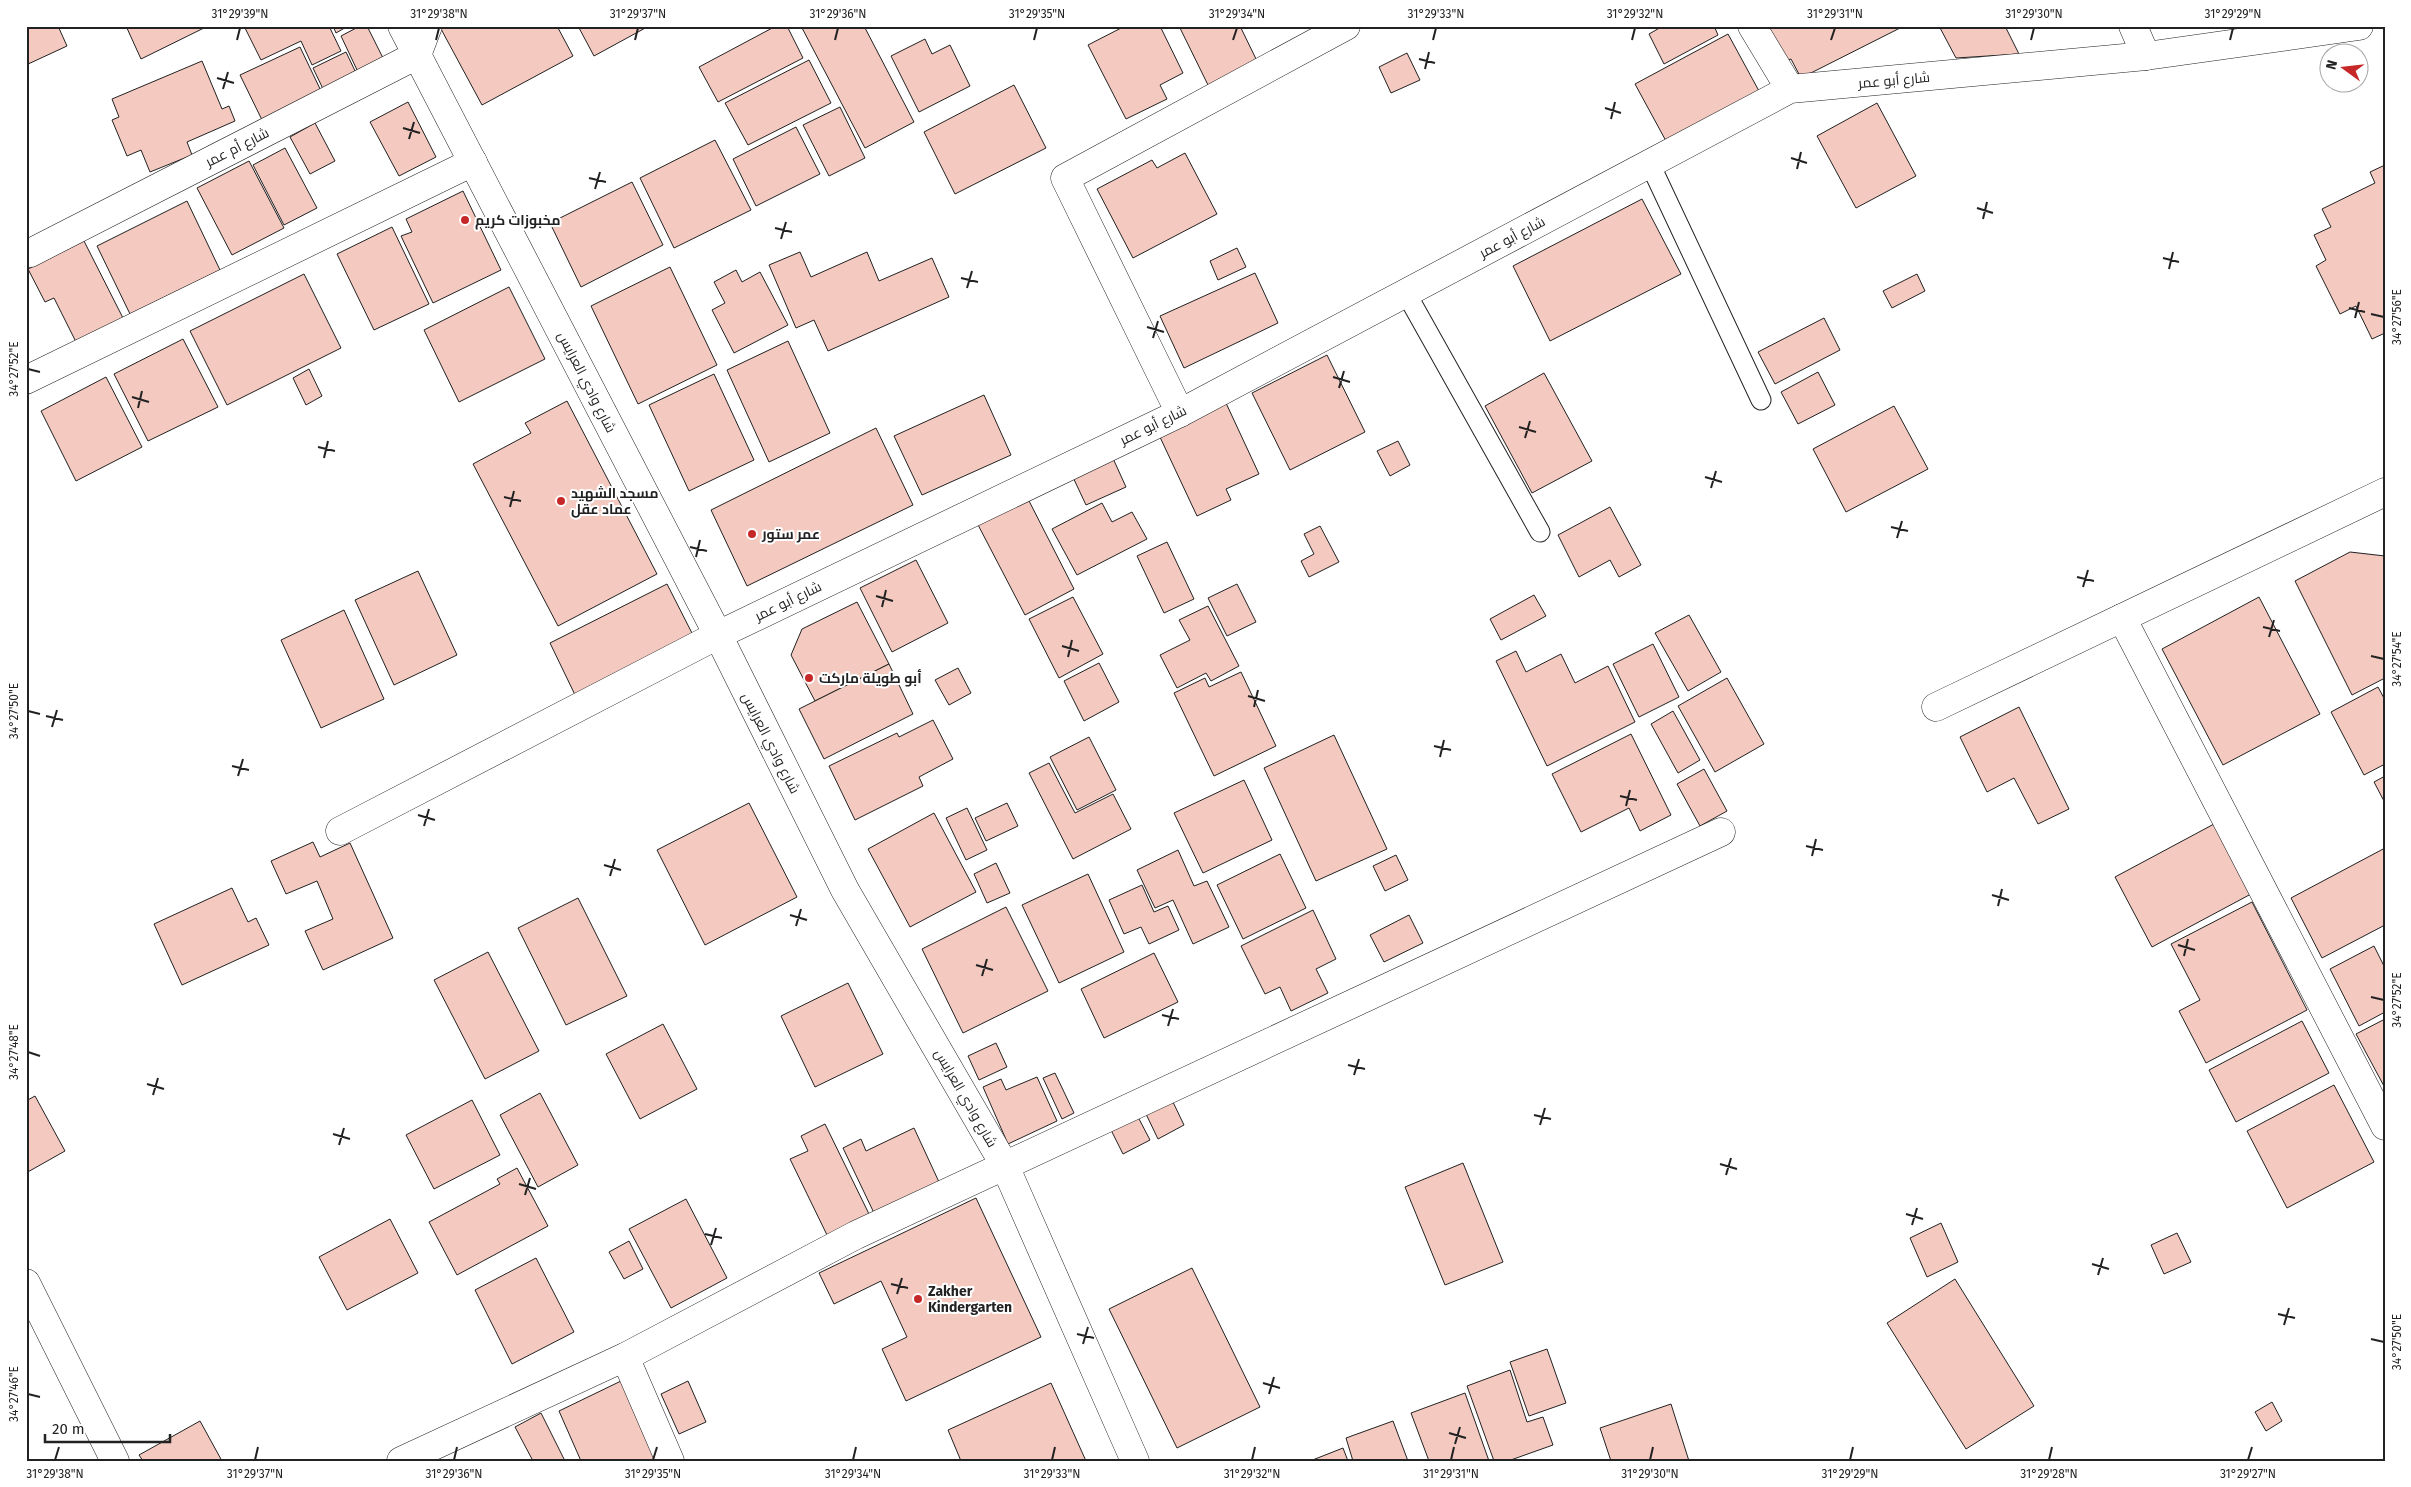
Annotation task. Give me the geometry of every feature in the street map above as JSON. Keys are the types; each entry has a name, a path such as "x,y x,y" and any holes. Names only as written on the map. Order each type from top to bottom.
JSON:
{"street":[{"name":"شارع وادي العرايس","path":"402,26 718,636 845,890 1005,1166 1135,1461"},
{"path":"417,55 428,26"},
{"path":"1180,412 1065,178 1346,26"},
{"path":"1752,26 1790,89"},
{"path":"2132,26 2146,56"},
{"name":"شارع أبو عمر","path":"340,831 718,636 1180,412 1790,89 2146,56 2359,26"},
{"name":"شارع أم عمر","path":"30,253 417,55"},
{"path":"26,380 473,162"},
{"path":"1936,707 2385,492"},
{"path":"2122,618 2385,1126"},
{"path":"401,1461 625,1357 856,1235 1721,832"},
{"path":"26,1283 115,1461"},
{"path":"625,1357 670,1461"}],"lane":[{"path":"1650,164 1761,400"},
{"path":"1406,293 1540,532"}],"building":[{"path":"26,26 58,26 67,46 26,65"},
{"path":"126,26 208,26 141,59"},
{"path":"244,26 329,26 341,51 312,65 301,41 261,60"},
{"path":"333,26 348,26 336,33"},
{"path":"360,26 367,26 384,60 358,72 341,36"},
{"path":"446,26 557,26 573,56 482,105 441,29"},
{"path":"578,26 649,26 594,56"},
{"path":"776,26 787,26 803,58 718,102 699,67"},
{"path":"801,26 864,26 914,122 865,148"},
{"path":"1125,26 1160,26 1183,73 1160,85 1167,99 1126,119 1088,45"},
{"path":"1179,26 1240,26 1257,61 1208,85"},
{"path":"1663,26 1714,26 1718,35 1664,64 1649,34"},
{"path":"1766,26 1904,26 1801,78 1791,59 1783,62"},
{"path":"1939,26 2005,26 2019,54 1956,58"},
{"path":"1728,34 1759,91 1666,141 1635,84"},
{"path":"925,39 932,54 950,45 970,86 919,112 891,56"},
{"path":"300,47 322,93 263,122 240,75"},
{"path":"346,52 357,75 324,91 313,68"},
{"path":"1407,53 1420,80 1391,93 1379,67"},
{"path":"809,60 831,103 748,145 725,103"},
{"path":"202,61 222,109 229,106 235,121 187,142 192,155 150,172 141,150 127,156 112,120 119,117 112,99"},
{"path":"1014,85 1046,148 955,194 924,132"},
{"path":"408,102 436,157 399,176 370,122"},
{"path":"1877,103 1916,176 1856,208 1817,136"},
{"path":"840,107 865,158 829,176 803,125"},
{"path":"315,123 335,161 310,174 290,137"},
{"path":"796,127 820,174 756,206 733,159"},
{"path":"715,140 751,210 674,248 640,178"},
{"path":"285,148 317,208 284,225 253,165"},
{"path":"1185,153 1217,214 1133,258 1097,189 1152,160 1157,168"},
{"path":"249,161 284,228 232,255 197,188"},
{"path":"2385,165 2385,333 2372,339 2356,306 2340,314 2316,266 2326,260 2314,235 2331,227 2322,209 2375,183 2370,172"},
{"path":"632,182 663,245 581,287 550,223"},
{"path":"463,191 501,270 433,303 401,236 412,232 406,219"},
{"path":"1642,199 1681,274 1550,341 1513,266"},
{"path":"187,201 220,270 130,314 97,246"},
{"path":"392,227 429,304 374,330 337,254"},
{"path":"84,241 123,318 76,342 54,298 45,302 28,269"},
{"path":"1237,248 1246,267 1218,280 1210,261"},
{"path":"800,252 811,277 867,252 879,281 932,258 949,297 828,351 814,320 796,328 769,265"},
{"path":"670,267 717,365 638,404 591,306"},
{"path":"736,270 742,282 760,272 788,325 734,353 712,310 725,303 714,282"},
{"path":"1255,273 1278,323 1184,368 1160,316"},
{"path":"304,274 341,348 227,405 190,331"},
{"path":"1917,274 1925,291 1892,308 1883,291"},
{"path":"509,287 545,359 459,402 424,330"},
{"path":"1824,318 1840,350 1775,384 1758,352"},
{"path":"183,339 218,407 148,441 114,374"},
{"path":"788,341 830,433 769,462 727,370"},
{"path":"1327,355 1365,432 1290,470 1252,393"},
{"path":"309,369 322,396 306,405 293,378"},
{"path":"1818,372 1835,405 1798,424 1781,392"},
{"path":"1544,373 1592,461 1532,493 1485,406"},
{"path":"714,374 754,460 689,491 649,405"},
{"path":"106,377 142,447 76,481 41,411"},
{"path":"984,395 1011,455 922,495 894,436"},
{"path":"567,401 657,574 558,626 473,464 531,433 525,423"},
{"path":"1226,403 1259,474 1226,489 1231,500 1197,516 1159,435"},
{"path":"1894,406 1928,469 1846,512 1813,449"},
{"path":"876,428 913,505 747,586 711,510"},
{"path":"1398,441 1410,465 1390,476 1377,451"},
{"path":"1111,454 1126,487 1086,505 1071,473"},
{"path":"1026,495 1074,589 1025,615 976,521"},
{"path":"1102,503 1112,522 1132,512 1147,539 1077,575 1052,529"},
{"path":"1610,507 1641,565 1619,577 1610,560 1579,577 1558,535"},
{"path":"1320,526 1339,562 1309,577 1301,561 1314,554 1304,534"},
{"path":"1167,542 1194,599 1164,613 1137,556"},
{"path":"2350,552 2385,556 2385,678 2352,695 2295,581"},
{"path":"916,560 948,623 892,652 860,588"},
{"path":"418,571 457,655 394,685 355,600"},
{"path":"667,584 695,639 577,699 550,643"},
{"path":"1237,584 1256,622 1227,636 1208,598"},
{"path":"1534,595 1546,616 1501,640 1490,619"},
{"path":"1073,597 1103,654 1059,678 1029,619"},
{"path":"2259,597 2320,714 2223,765 2162,649"},
{"path":"857,602 889,664 815,701 791,655 802,629"},
{"path":"1208,606 1239,666 1211,681 1206,673 1177,688 1160,655 1190,640 1179,620"},
{"path":"344,610 384,699 321,728 281,640"},
{"path":"1689,615 1721,672 1688,691 1655,633"},
{"path":"1653,644 1679,697 1639,717 1613,664"},
{"path":"1516,651 1526,672 1561,654 1575,683 1608,666 1635,722 1547,766 1496,661"},
{"path":"1099,663 1119,702 1084,721 1064,681"},
{"path":"889,664 913,714 824,759 799,709"},
{"path":"958,668 971,693 949,705 935,680"},
{"path":"1241,672 1276,746 1214,776 1174,693 1205,678 1209,687"},
{"path":"1727,678 1764,744 1715,772 1678,706"},
{"path":"2378,687 2385,700 2385,764 2364,775 2331,712"},
{"path":"2019,707 2069,809 2038,824 2014,778 1987,792 1960,737"},
{"path":"1673,711 1700,760 1678,773 1651,724"},
{"path":"933,720 953,759 919,777 923,786 855,820 829,766 897,733 899,737"},
{"path":"1631,734 1671,815 1640,831 1629,808 1581,832 1552,774"},
{"path":"1334,735 1387,849 1316,881 1264,768"},
{"path":"1089,737 1116,790 1077,810 1050,757"},
{"path":"1049,763 1075,813 1113,794 1131,829 1073,859 1029,773"},
{"path":"1704,769 1727,811 1700,826 1677,784"},
{"path":"2385,776 2385,803 2374,782"},
{"path":"1244,780 1272,840 1203,873 1174,813"},
{"path":"749,803 797,897 705,945 657,850"},
{"path":"1007,803 1018,826 986,841 975,818"},
{"path":"967,808 987,850 966,860 946,818"},
{"path":"934,813 976,892 910,927 868,849"},
{"path":"2214,824 2251,894 2152,947 2115,877"},
{"path":"313,842 320,857 350,843 393,938 323,970 305,931 333,919 317,881 286,894 271,861"},
{"path":"2385,848 2385,925 2322,958 2291,898"},
{"path":"1178,850 1194,886 1207,881 1229,927 1193,944 1173,900 1155,908 1137,870"},
{"path":"1280,854 1306,908 1243,939 1217,885"},
{"path":"1396,855 1408,880 1385,891 1373,866"},
{"path":"996,863 1010,893 987,903 974,874"},
{"path":"1088,874 1124,952 1059,983 1022,905"},
{"path":"1142,885 1154,912 1168,906 1179,930 1149,944 1141,927 1124,934 1109,900"},
{"path":"232,888 248,922 256,918 269,945 182,985 154,924"},
{"path":"578,898 627,996 566,1025 518,928"},
{"path":"2252,902 2307,1010 2206,1063 2179,1011 2200,1000 2171,944"},
{"path":"1006,907 1048,991 963,1033 922,949"},
{"path":"1313,910 1336,959 1316,969 1328,993 1291,1011 1280,987 1265,994 1241,946"},
{"path":"1409,915 1423,943 1384,962 1370,935"},
{"path":"2374,946 2385,968 2385,1012 2359,1026 2330,969"},
{"path":"488,952 539,1051 485,1079 434,980"},
{"path":"1154,953 1178,1002 1104,1038 1081,989"},
{"path":"848,983 883,1054 815,1087 781,1016"},
{"path":"2385,1019 2385,1088 2356,1034"},
{"path":"2302,1021 2329,1073 2236,1122 2209,1070"},
{"path":"663,1024 697,1089 640,1119 606,1054"},
{"path":"996,1043 1007,1067 979,1080 968,1056"},
{"path":"1055,1073 1074,1113 1062,1119 1043,1078"},
{"path":"1037,1077 1057,1121 1008,1144 983,1087 1001,1079 1006,1090"},
{"path":"2334,1085 2374,1162 2287,1208 2247,1131"},
{"path":"540,1093 578,1165 538,1187 500,1115"},
{"path":"35,1096 65,1151 26,1173 26,1101"},
{"path":"472,1100 500,1155 434,1189 406,1135"},
{"path":"1172,1100 1184,1125 1158,1139 1146,1114"},
{"path":"1138,1117 1150,1140 1123,1154 1111,1130"},
{"path":"825,1124 869,1214 827,1235 790,1159 808,1151 801,1136"},
{"path":"914,1128 939,1182 874,1213 843,1148 861,1139 866,1151"},
{"path":"1463,1163 1503,1262 1445,1285 1405,1187"},
{"path":"517,1168 548,1226 457,1275 429,1222 500,1184 497,1179"},
{"path":"976,1198 1041,1337 906,1401 882,1349 907,1337 881,1281 834,1304 819,1273"},
{"path":"686,1199 727,1278 671,1308 629,1229"},
{"path":"390,1219 418,1273 347,1310 319,1257"},
{"path":"1941,1223 1958,1262 1927,1277 1910,1238"},
{"path":"2177,1233 2191,1262 2164,1274 2151,1245"},
{"path":"629,1241 643,1269 624,1279 609,1252"},
{"path":"536,1258 574,1332 512,1364 475,1290"},
{"path":"1192,1268 1260,1407 1177,1448 1109,1309"},
{"path":"1955,1279 2034,1406 1966,1449 1887,1323"},
{"path":"1547,1349 1566,1403 1529,1416 1510,1362"},
{"path":"1510,1370 1527,1422 1543,1417 1553,1445 1508,1461 1494,1461 1467,1386"},
{"path":"621,1381 659,1461 581,1461 559,1411"},
{"path":"688,1381 706,1422 679,1434 661,1394"},
{"path":"1051,1383 1086,1461 961,1461 948,1430"},
{"path":"1465,1393 1489,1461 1429,1461 1411,1413"},
{"path":"2272,1402 2282,1421 2266,1431 2255,1412"},
{"path":"1671,1404 1689,1461 1611,1461 1600,1428"},
{"path":"541,1413 565,1461 533,1461 515,1427"},
{"path":"200,1421 222,1461 143,1461 139,1455"},
{"path":"1393,1421 1408,1461 1353,1461 1346,1438"},
{"path":"1343,1448 1348,1461 1310,1461"}],"place":[{"name":"مخبوزات كريم","path":"465,220"},
{"name":"مسجد الشهيد عماد عقل","path":"561,501"},
{"name":"عمر ستور","path":"752,534"},
{"name":"أبو طويلة ماركت","path":"809,678"},
{"name":"Zakher Kindergarten","path":"918,1299"}]}
